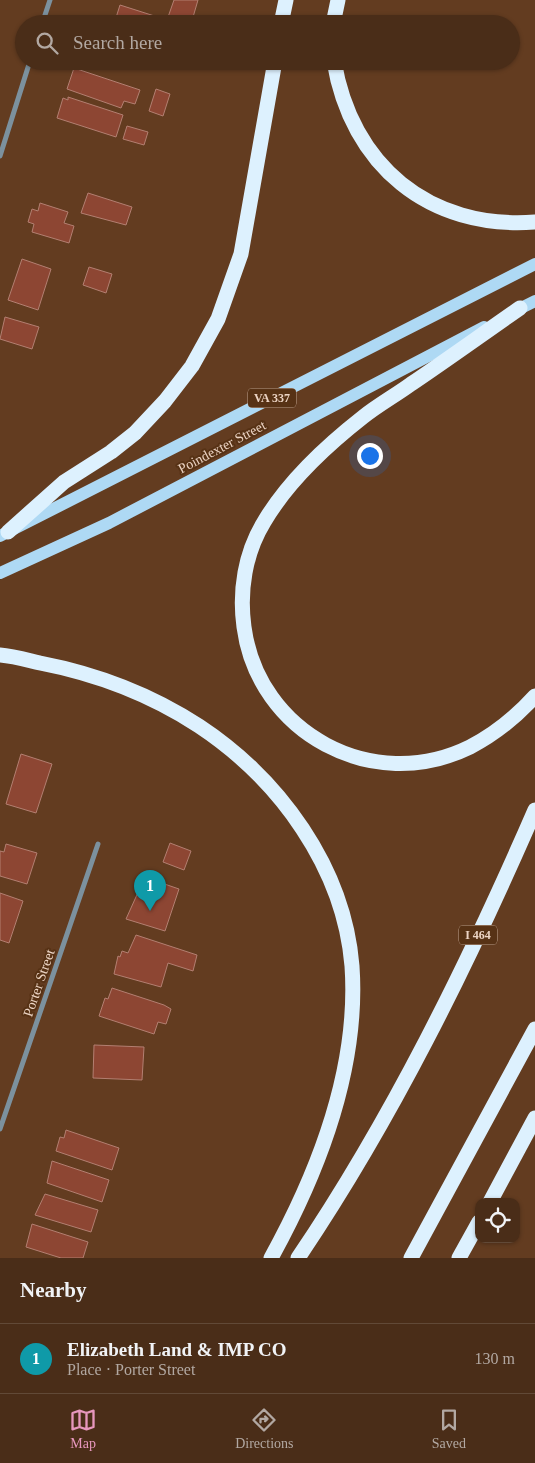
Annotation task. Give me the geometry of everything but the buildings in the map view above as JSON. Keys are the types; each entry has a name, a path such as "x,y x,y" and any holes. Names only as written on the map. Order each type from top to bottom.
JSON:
{"highway":[{"path":"283,15 286,0"},
{"path":"335,15 338,0"},
{"path":"3,534 64,482 111,452 135,433 165,401 192,366 218,319 240,254 273,70"},
{"path":"336,70 339,88 352,123 380,164 395,179 419,197 459,216 510,224 535,222"},
{"path":"520,308 364,416 308,466 283,493 263,524 248,562 243,588 242,611 246,642 253,665 266,692 298,727 341,752 372,761 405,763 448,755 469,747 500,729 535,696"},
{"path":"0,655 67,668 112,682 172,708 221,741 261,776 294,814 324,867 333,888 345,928 352,965 352,1014 346,1062 326,1136 288,1228 271,1258"},
{"name":"I 464","path":"298,1258 344,1189 410,1068 463,966 535,810"},
{"path":"411,1258 535,1030"},
{"path":"492,1198 535,1118"},
{"path":"459,1258 475,1229"}],"main road":[{"name":"Poindexter Street","path":"3,534 535,264"},
{"name":"Poindexter Street","path":"0,574 109,523 535,301"}],"street":[{"path":"45,15 50,0"},
{"path":"0,156 27,70"},
{"name":"Porter Street","path":"0,1129 98,844"}],"place":[{"name":"Elizabeth Land & IMP CO","path":"150,911"}]}
